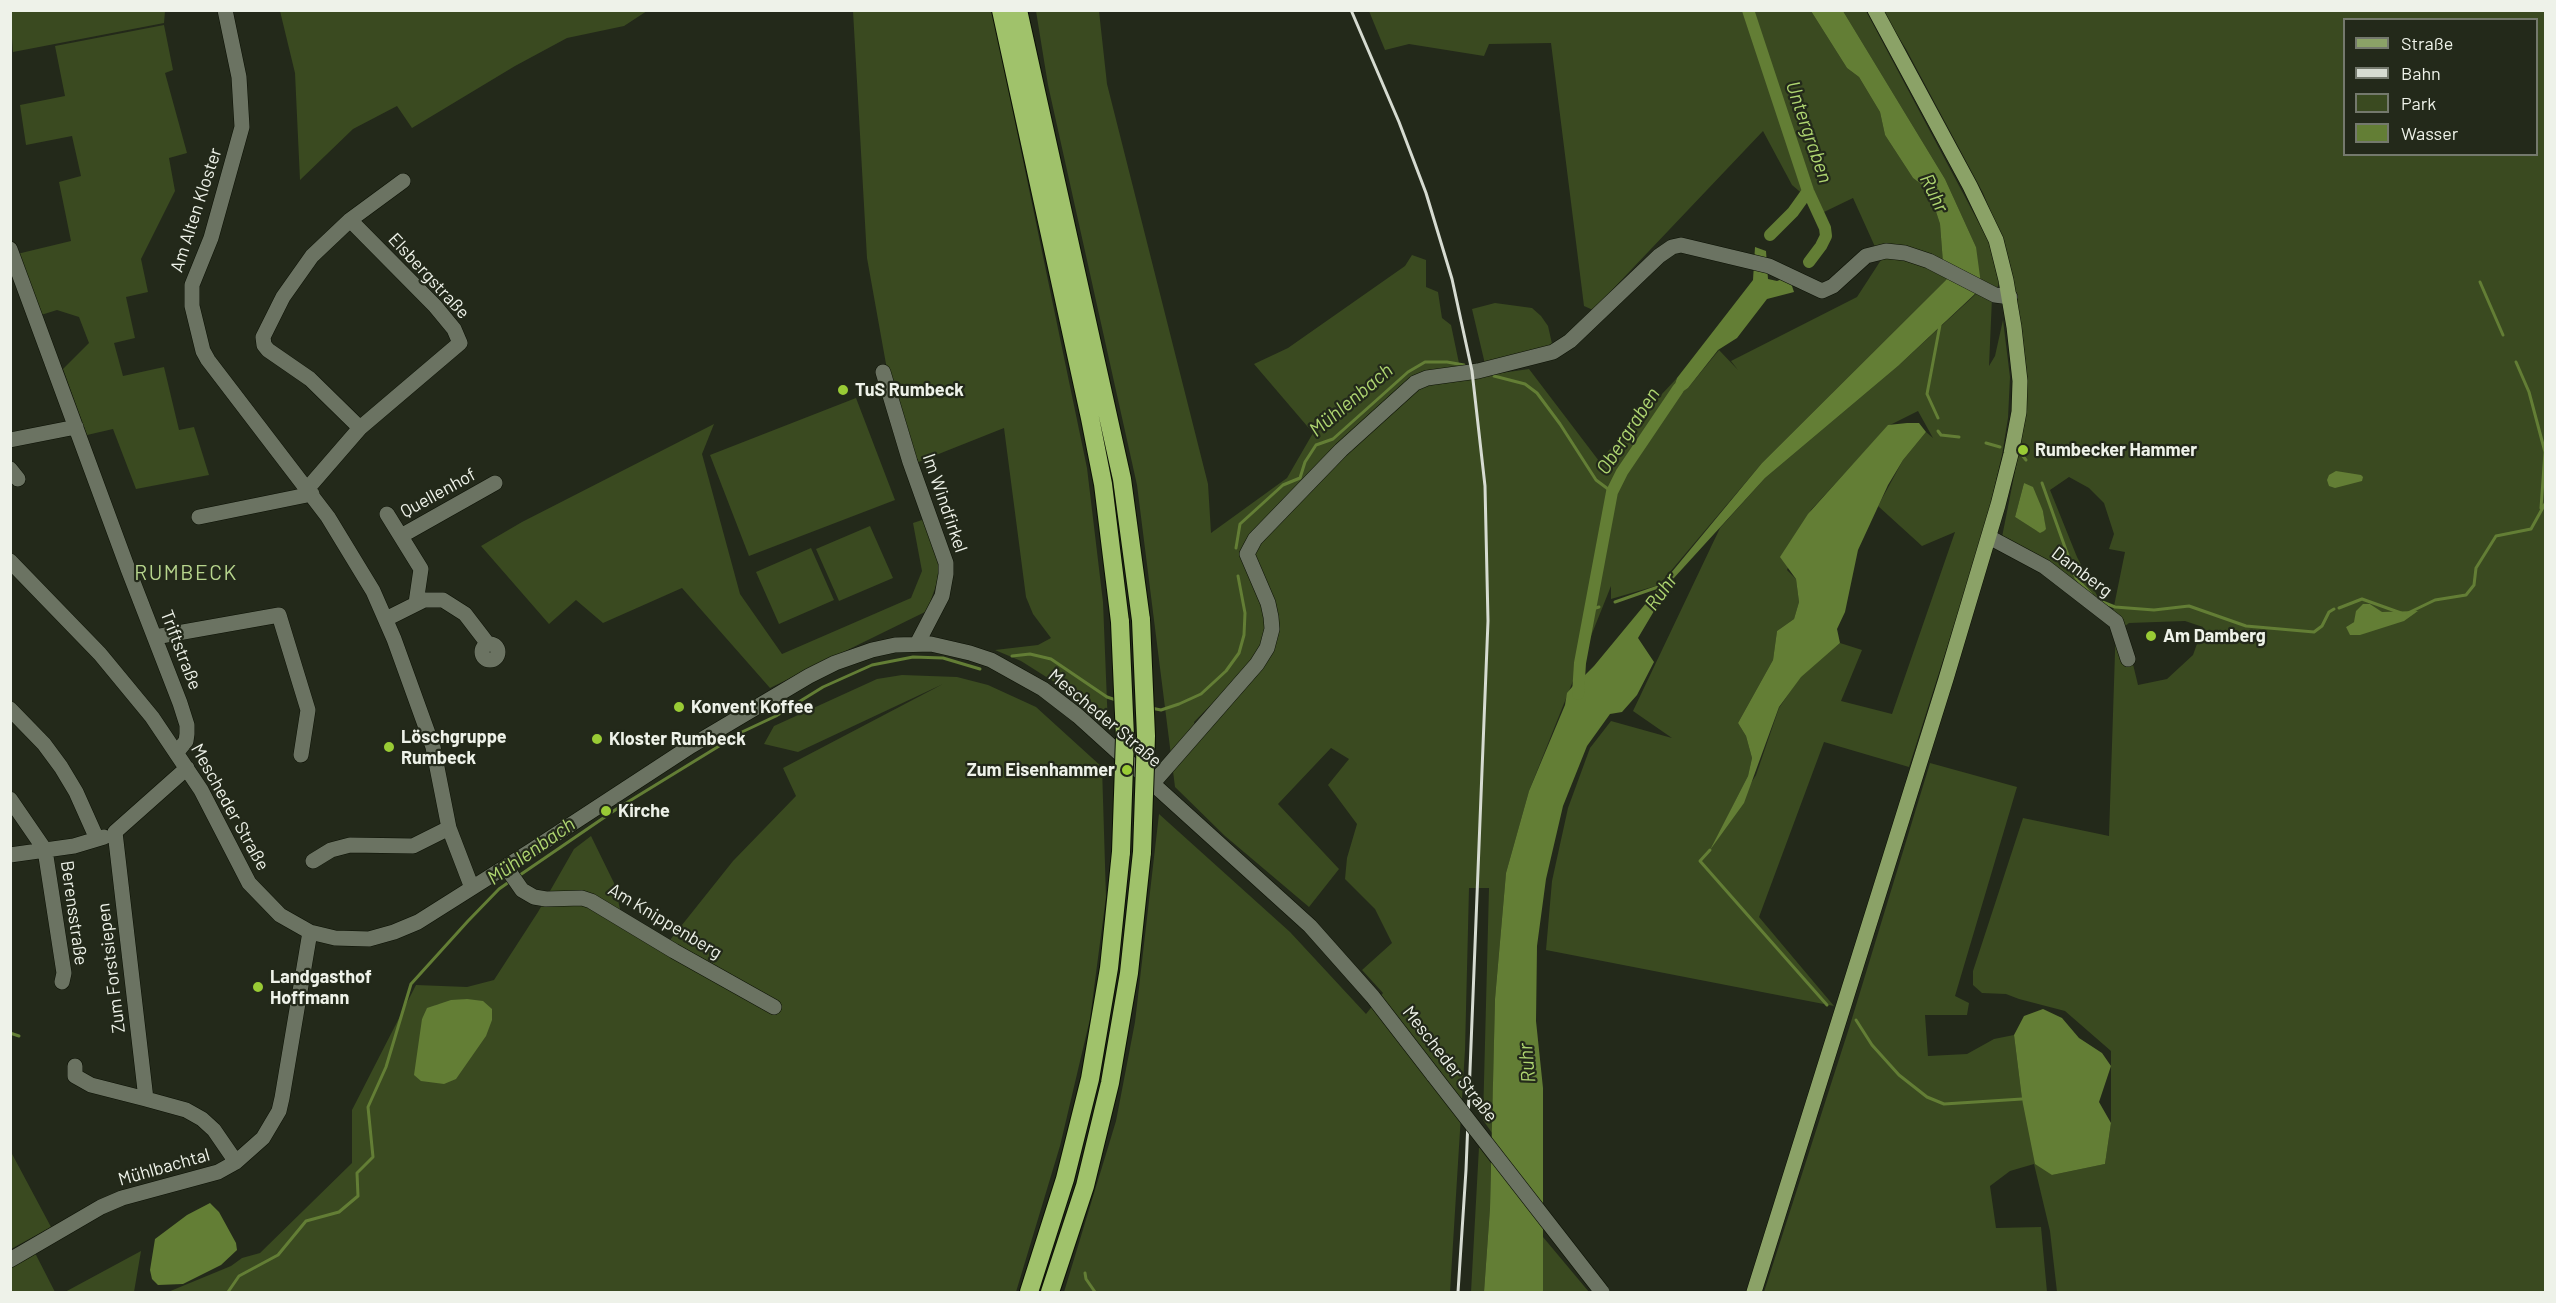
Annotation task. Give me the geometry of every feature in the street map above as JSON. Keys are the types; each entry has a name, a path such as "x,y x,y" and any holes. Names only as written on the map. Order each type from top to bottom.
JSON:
{"highway":[{"path":"1001,10 1103,484 1120,622 1125,737 1121,852 1109,968 1090,1079 1065,1179 1029,1293"},
{"path":"1018,10 1122,479 1141,620 1146,736 1142,852 1129,974 1112,1073 1085,1186 1050,1293"}],"main road":[{"path":"1754,1293 1989,537 2012,454 2019,412 2018,361 2010,297 2000,251 1991,229 1875,10"}],"street":[{"name":"Am Alten Kloster","path":"225,10 239,77 242,127 211,238 193,280 192,306 203,351 310,491 357,561 386,619 433,747 449,828 472,888"},
{"path":"360,428 310,379 268,350 263,340 284,297 317,251 350,220 403,181"},
{"name":"Elsbergstraße","path":"310,491 360,428 453,350 460,340 435,306 350,220"},
{"path":"1153,783 1257,664 1267,648 1272,629 1271,617 1268,603 1247,554 1254,539 1341,450 1409,387 1420,380 1478,371 1559,349 1671,247 1689,246 1751,261 1825,291 1866,256 1886,251 1905,253 1929,261 1981,289 2010,297"},
{"name":"Triftstraße","path":"10,249 187,725 186,741 177,752"},
{"name":"Im Windfirkel","path":"883,372 910,462 946,563 942,596 917,644"},
{"path":"10,440 76,427"},
{"name":"Quellenhof","path":"400,536 495,483"},
{"path":"199,517 310,491"},
{"name":"Quellenhof","path":"387,514 421,569 416,603"},
{"name":"Damberg","path":"1989,537 2045,567 2116,622 2128,659"},
{"name":"Mescheder Straße","path":"10,561 100,654 131,690 187,768 249,883 280,915 310,932 335,938 369,939 394,932 418,922 472,888 512,876 690,746 773,695 845,660 872,650 917,644 943,646 991,660 1026,679 1078,716 1326,943 1373,997 1602,1293"},
{"path":"386,619 430,598 451,603 469,618 488,644"},
{"path":"155,637 279,615 308,710 302,755"},
{"path":"10,709 44,744 61,767 76,792 97,839"},
{"path":"10,855 74,846 115,832 187,768"},
{"path":"10,799 45,850"},
{"path":"313,861 331,850 350,845 413,846 449,828"},
{"name":"Zum Forstsiepen","path":"115,832 146,1099"},
{"name":"Berensstraße","path":"45,850 64,973 62,982"},
{"name":"Am Knippenberg","path":"512,876 540,899 582,898 591,901 674,951 774,1006"},
{"name":"Mühlbachtal","path":"10,1260 101,1207 122,1198 218,1172 236,1162 263,1138 279,1111 310,932"},
{"path":"75,1066 75,1076 91,1085 186,1110 202,1119 214,1130 236,1162"}],"green space":[{"path":"280,10 647,11 624,26 567,38 515,66 412,128 397,106 353,129 300,180 295,73"},
{"path":"10,11 165,11 164,23 13,52"},
{"path":"853,11 992,11 1087,468 1103,602 1108,727 1059,685 1021,661 995,650 1038,645 1051,638 1033,614 1026,597 1004,428 916,463 886,364 867,258"},
{"path":"1036,11 1099,11 1107,84 1208,484 1211,533 1287,478 1313,433 1254,364 1288,348 1405,266 1412,255 1426,260 1426,287 1438,292 1442,318 1451,325 1460,368 1416,388 1431,383 1529,369 1599,461 1677,378 1669,400 1688,388 1719,350 1738,370 1731,361 1857,297 1881,260 1853,198 1824,212 1792,185 1763,131 1593,310 1584,306 1551,43 1489,44 1484,56 1409,44 1385,50 1369,11 1811,11 1847,68 1859,77 1880,112 1885,135 1913,178 1929,190 1940,224 1943,263 1976,247 1945,179 1843,11 1866,11 1989,242 2001,280 1992,298 1989,366 1995,356 2003,320 2010,377 2008,418 1985,528 1909,767 1824,742 1759,917 1834,1006 1546,950 1552,881 1568,808 1590,748 1611,721 1672,738 1633,711 1720,528 1765,478 1898,366 1977,293 1948,278 1762,463 1659,585 1611,599 1611,586 1529,791 1506,873 1495,999 1492,1133 1483,1120 1489,888 1469,888 1465,1050 1450,1292 1064,1292 1116,1121 1135,1022 1159,814 1290,932 1366,1014 1383,993 1362,970 1392,943 1375,909 1345,879 1347,858 1357,824 1328,785 1349,759 1331,748 1278,804 1339,869 1309,907 1225,836 1175,787 1137,485 1048,85","holes":["1918,411 1933,438 1926,432 1903,460 1878,506 1922,546 1955,532 1892,714 1841,701 1862,650 1840,643 1800,677 1779,708 1756,775 1713,845 1748,776 1752,758 1746,736 1738,723 1773,660 1777,631 1794,619 1799,602 1796,579 1787,570 1811,510 1888,426","1242,673 1199,739 1194,722"]},
{"path":"1882,11 2545,11 2545,1292 2057,1292 2050,1231 2034,1164 2010,1171 1990,1186 1996,1228 2041,1227 2047,1292 1764,1292 1850,1025 1930,763 2017,787 1955,996 1969,1003 1967,1015 1925,1015 1928,1056 1967,1054 1994,1039 2014,1035 2022,1099 2052,1175 2105,1164 2111,1123 2111,1051 2065,1011 2006,994 1982,993 1973,985 1973,971 2023,818 2109,836 2116,622 2113,611 2125,552 2109,549 2114,534 2104,503 2089,488 2069,477 2050,490 2077,557 2104,609 2068,577 2033,552 2002,537 2025,421 2025,357 2016,294 2002,240 1983,193 1906,49","holes":["2024,483 2043,511 2045,524 2037,531 2015,517","2370,604 2381,612 2417,612 2346,627 2354,622","2185,621 2203,627 2193,655 2167,679 2138,685 2124,627 2129,623"]},
{"path":"164,25 173,70 165,73 187,153 169,158 175,191 141,259 148,292 126,297 135,338 114,343 123,376 164,367 179,430 194,427 209,475 136,489 113,429 87,435 63,369 89,343 79,317 57,310 41,315 17,254 71,241 59,182 81,176 72,136 26,145 20,105 65,96 55,46"},
{"path":"1495,303 1532,308 1548,326 1553,348 1485,364 1472,309"},
{"path":"856,398 895,500 749,556 710,455"},
{"path":"714,424 702,454 740,594 782,654 911,598 922,571 913,523 925,519 938,560 939,577 927,611 770,688 682,588 603,623 576,600 549,624 481,546 522,522"},
{"path":"870,526 893,578 839,601 816,549"},
{"path":"811,548 834,600 779,624 756,572"},
{"path":"902,675 957,677 988,685 1036,707 1102,767 1106,897 1090,1019 1060,1146 1016,1292 168,1292 231,1266 242,1258 260,1253 352,1163 352,1110 416,985 467,987 494,980 538,912 574,849 591,836 614,883 623,922 749,986 670,940 733,861 796,796 783,768 943,684 798,752 764,744 774,726 877,679","holes":["467,999 422,1027 422,1019 436,1005"]},
{"path":"1479,1147 1491,1163 1490,1208 1484,1292 1471,1292"},
{"path":"11,1152 51,1227 10,1249"},
{"path":"1543,1237 1589,1292 1543,1292"},
{"path":"141,1251 134,1292 65,1292"},
{"path":"35,1253 55,1292 11,1292 10,1262"}],"water":[{"name":"Ruhr","path":"1811,11 1843,11 1945,179 1976,247 1981,284 1943,263 1940,224 1929,190 1913,178 1885,135 1880,112 1859,77 1847,68"},
{"path":"1755,247 1766,251 1768,279 1790,280 1794,292 1767,299 1737,338 1718,350 1688,388 1669,401 1677,378 1753,280"},
{"name":"Ruhr","path":"1948,278 1977,292 1898,366 1765,478 1673,579 1638,638 1654,662 1637,695 1622,712 1610,714 1587,746 1563,806 1546,879 1537,946 1536,1021 1543,1088 1543,1292 1484,1292 1490,1208 1495,999 1506,873 1529,791 1565,705 1567,693 1583,674 1585,675 1594,666 1762,463"},
{"path":"1919,423 1926,432 1903,460 1888,485 1858,550 1845,612 1837,629 1840,643 1801,677 1779,707 1744,803 1710,850 1748,776 1752,758 1746,736 1738,723 1773,660 1777,631 1794,619 1799,602 1796,579 1780,557 1808,514 1888,425"},
{"path":"2336,471 2361,475 2362,481 2335,488 2329,486 2327,480 2329,475"},
{"path":"2024,483 2033,487 2043,511 2046,529 2040,533 2015,517"},
{"path":"2363,604 2370,604 2382,612 2418,611 2404,621 2360,635 2350,635 2346,627 2354,622 2356,611"},
{"path":"451,1000 483,1001 492,1009 492,1020 486,1036 456,1079 444,1084 421,1081 414,1075 422,1019 427,1008"},
{"path":"2043,1009 2062,1018 2079,1038 2102,1053 2111,1066 2099,1102 2111,1123 2105,1164 2052,1175 2035,1164 2022,1099 2014,1035 2024,1016"},
{"path":"210,1203 219,1212 236,1243 237,1250 221,1265 183,1284 158,1285 152,1279 150,1270 155,1239 187,1215"}],"waterway":[{"name":"Untergraben","path":"1748,10 1808,191 1825,228 1826,236 1809,262"},
{"path":"1770,235 1793,212 1808,191"},
{"path":"2480,282 2503,335"},
{"path":"1938,418 1927,394 1940,325"},
{"name":"Mühlenbach","path":"1236,548 1240,524 1283,485 1300,478 1305,462 1316,445 1333,439 1408,372 1425,362 1464,365"},
{"path":"2516,362 2529,392 2545,452 2541,508"},
{"name":"Mühlenbach","path":"1494,376 1525,384 1537,393 1596,480 1612,492"},
{"name":"Obergraben","path":"1578,694 1580,663 1612,492 1622,472 1678,389"},
{"path":"1938,431 1941,435 1959,437"},
{"path":"1986,443 2000,447"},
{"path":"2022,455 2026,460"},
{"path":"2042,483 2076,578 2091,594"},
{"path":"2408,613 2435,600 2466,595 2474,585 2476,568 2496,536 2531,529 2546,502"},
{"name":"Mühlenbach","path":"1151,708 1161,710 1201,694 1226,671 1239,653 1244,635 1245,613 1238,576"},
{"name":"Ruhr","path":"1615,602 1658,587"},
{"path":"2339,608 2362,599 2401,613"},
{"path":"2100,601 2115,607 2154,610 2189,606 2246,626 2314,632 2322,626 2329,612 2334,609"},
{"name":"Obergraben","path":"1589,610 1599,607"},
{"name":"Mühlenbach","path":"1012,656 1030,654 1051,659 1107,697 1116,700"},
{"name":"Mühlenbach","path":"517,877 618,808 742,732 776,716 823,687 872,665 913,657 943,658 980,669"},
{"path":"1710,850 1700,861 1827,1005"},
{"name":"Mühlenbach","path":"228,1292 239,1276 278,1255 306,1221 339,1212 358,1196 357,1173 373,1157 368,1107 386,1067 411,984 468,921 499,889 509,882"},
{"path":"1856,1020 1872,1045 1899,1075 1927,1097 1944,1104 2022,1099"},
{"path":"10,1033 19,1036"},
{"path":"1085,1273 1086,1279 1095,1292"}],"railway":[{"path":"1351,10 1399,122 1426,193 1452,279 1472,371 1485,486 1488,621 1466,1170 1458,1292"}],"place":[{"name":"TuS Rumbeck","path":"843,390"},
{"name":"Rumbecker Hammer","path":"2023,450"},
{"name":"Am Damberg","path":"2151,636"},
{"name":"Konvent Koffee","path":"679,707"},
{"name":"Kloster Rumbeck","path":"597,739"},
{"name":"Löschgruppe Rumbeck","path":"389,747"},
{"name":"Zum Eisenhammer","path":"1127,770"},
{"name":"Kirche","path":"606,811"},
{"name":"Landgasthof Hoffmann","path":"258,987"}],"district":[{"name":"RUMBECK","path":"186,573"}]}
